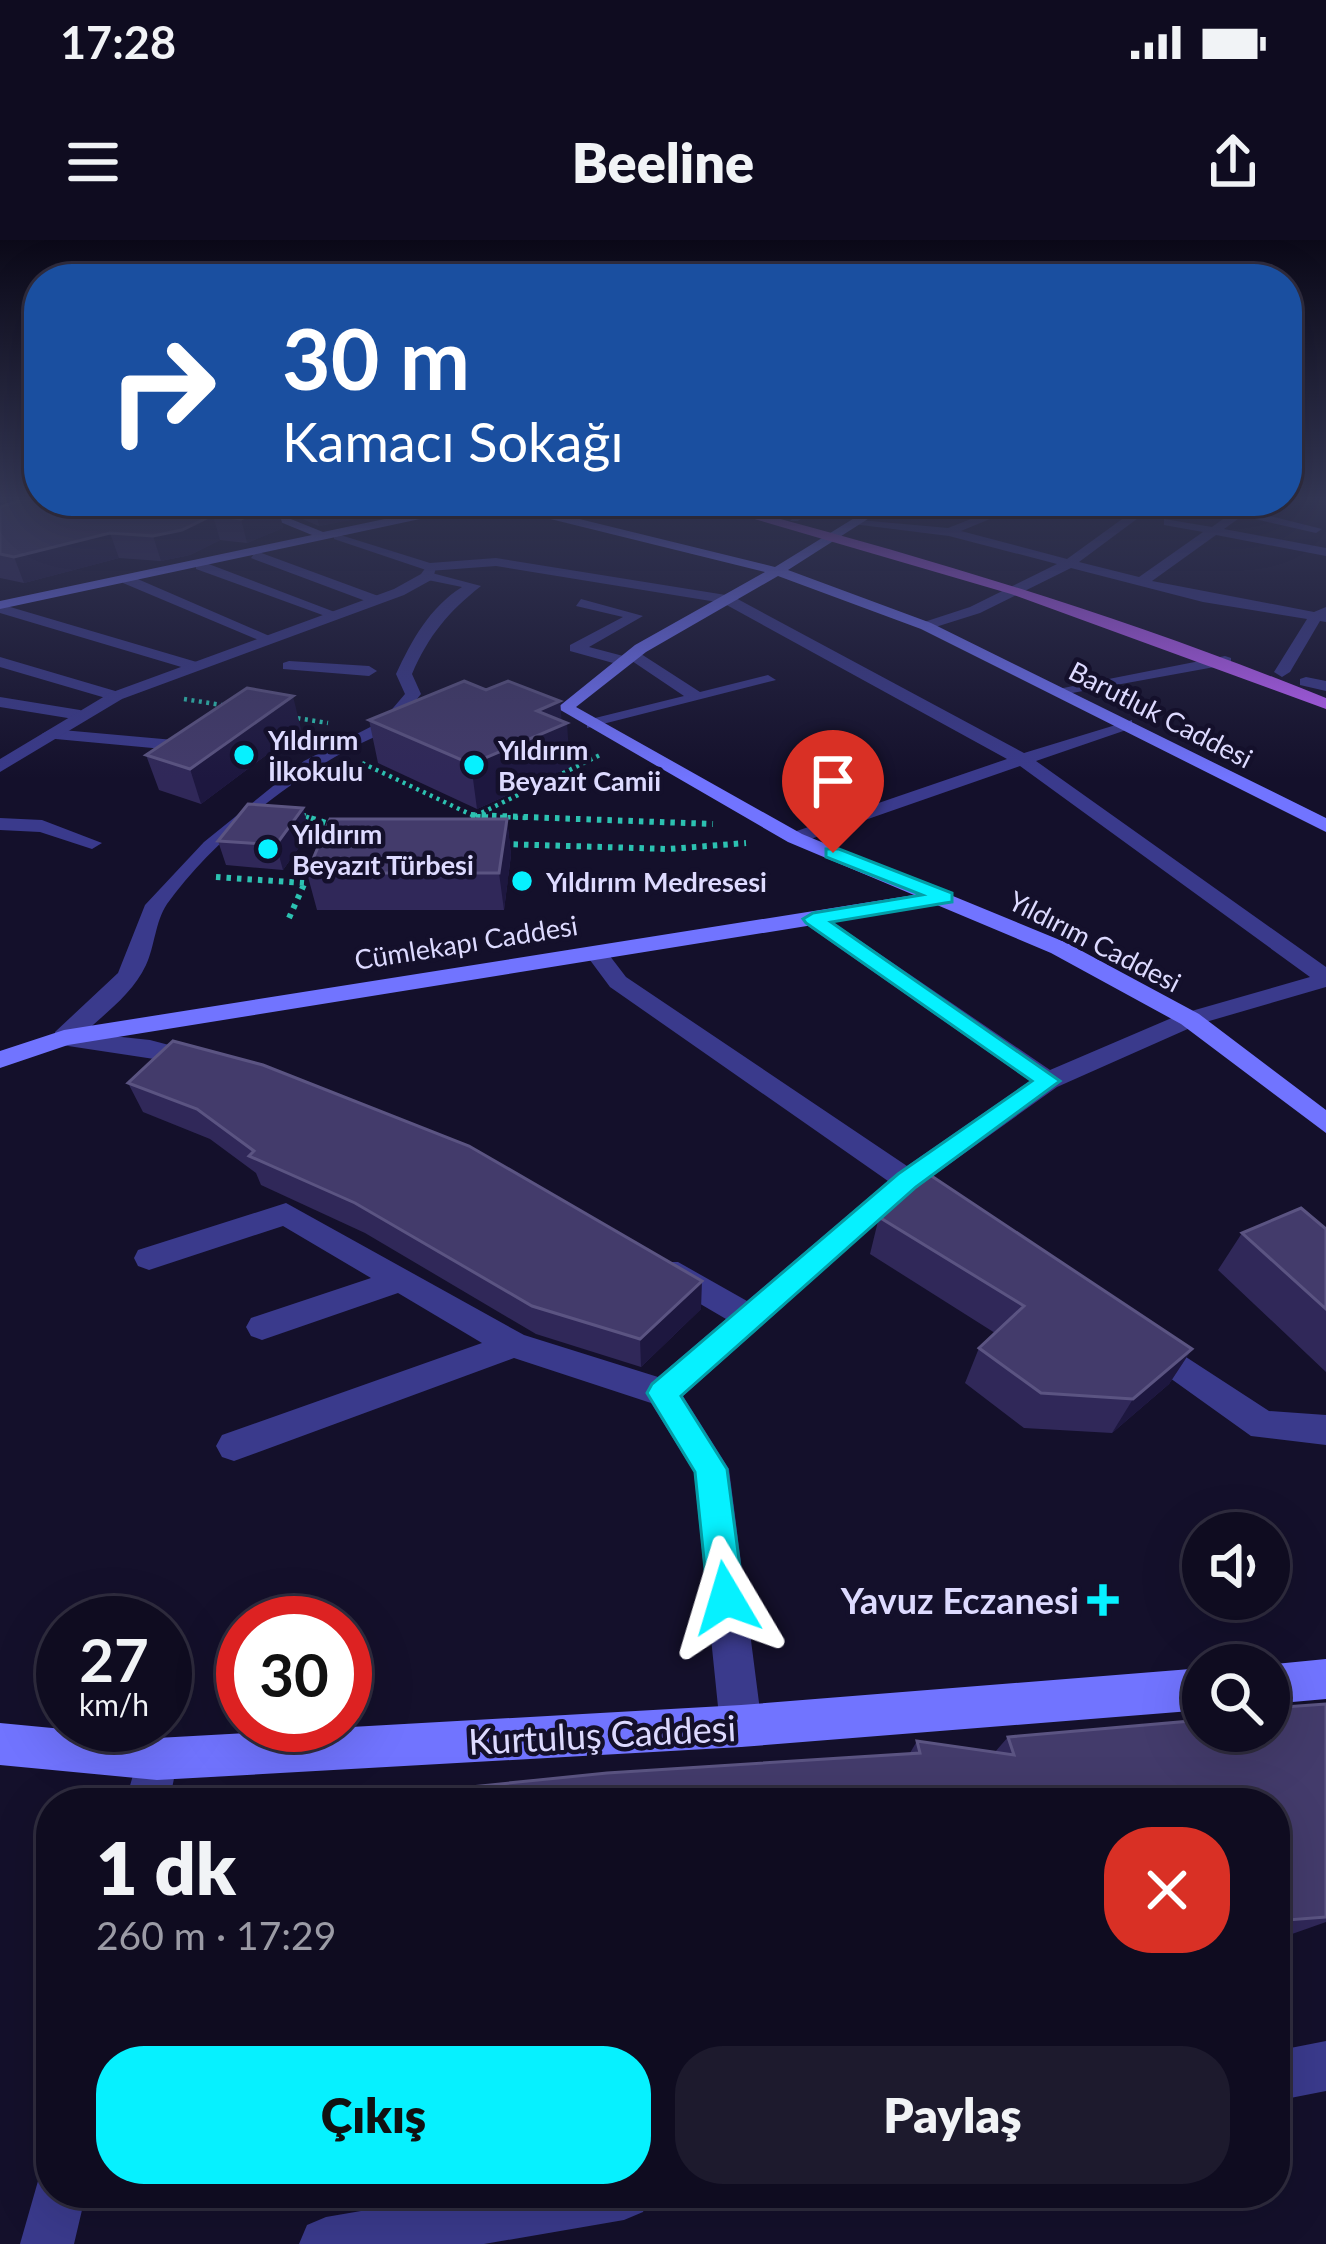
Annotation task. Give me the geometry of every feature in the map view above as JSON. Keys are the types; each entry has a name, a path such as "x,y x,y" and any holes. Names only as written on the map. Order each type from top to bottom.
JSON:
{"main road":[{"path":"0,607 69,593"},
{"path":"628,658 740,593"},
{"name":"Barutluk Caddesi","path":"836,593 926,626 1061,690 1326,826"},
{"path":"1041,593 1226,661 1326,704"},
{"path":"1043,593 1306,682"},
{"name":"Yıldırım Caddesi","path":"628,658 554,708 593,724 795,838 1059,948 1190,1019 1326,1124"},
{"name":"Cümlekapı Caddesi","path":"0,1060 64,1038 945,898"},
{"path":"1290,1682 1326,1679"},
{"name":"Kurtuluş Caddesi","path":"0,1744 157,1759 741,1726 1182,1691"}],"street":[{"path":"158,593 266,638"},
{"path":"273,593 332,614"},
{"path":"356,593 376,600"},
{"path":"0,767 80,715 124,693 389,593"},
{"path":"381,726 413,694 404,674 432,619 459,593"},
{"path":"687,593 727,599 1023,760 1326,979"},
{"path":"926,626 1007,593"},
{"path":"1193,593 1322,615 1282,672"},
{"path":"581,603 636,616 575,648 628,658 698,698"},
{"path":"0,607 194,666"},
{"path":"1061,690 1226,661"},
{"path":"0,662 124,693"},
{"path":"289,665 369,671"},
{"path":"593,724 768,680"},
{"path":"1306,682 1326,688"},
{"path":"0,702 80,715"},
{"path":"64,1038 132,970 156,902 258,808 326,755 381,726 434,714"},
{"path":"795,838 1126,724"},
{"path":"51,734 174,745"},
{"path":"0,824 42,826 92,843"},
{"path":"813,919 1048,1081"},
{"path":"595,952 618,982 947,1208"},
{"path":"663,1393 907,1180 1048,1081 1190,1019 1326,979"},
{"path":"64,1038 150,1048 217,1066"},
{"path":"148,1258 286,1214 514,1345 663,1393 710,1469 741,1726"},
{"path":"649,1259 750,1318"},
{"path":"262,1328 400,1280"},
{"path":"1124,1330 1263,1425 1326,1430"},
{"path":"234,1445 514,1345"},
{"path":"150,1788 157,1759"},
{"path":"1290,2073 1326,2066"},
{"path":"47,2244 55,2208"},
{"path":"326,2244 536,2208"}],"path":[{"path":"124,693 241,709"},
{"path":"284,716 381,726"},
{"path":"474,816 596,756"},
{"path":"359,762 474,816 772,825"},
{"path":"258,808 317,817 340,829"},
{"path":"482,843 669,849 795,838"},
{"path":"289,918 316,865"},
{"path":"184,874 304,883"}],"building":[{"path":"464,681 486,690 508,681 560,701 537,711 567,723 471,764 369,720"},
{"path":"247,688 293,696 190,769 146,755"},
{"path":"248,804 303,808 276,845 218,841"},
{"path":"330,819 507,819 499,873 307,873"},
{"path":"173,1041 263,1065 469,1146 702,1281 640,1339 532,1306 355,1203 249,1156 254,1151 197,1109 128,1083"},
{"path":"930,1175 1192,1349 1133,1399 1041,1393 979,1348 1024,1306 879,1217"},
{"path":"1301,1208 1326,1229 1326,1309 1242,1233"},
{"path":"1326,1704 1326,1917 1290,1920 1290,1788 460,1788 607,1773 920,1753 917,1741 1014,1755 1008,1737 1182,1722 1182,1752 1290,1752 1290,1707"}],"place":[{"name":"Yıldırım İlkokulu","path":"244,755"},
{"name":"Yıldırım Beyazıt Camii","path":"474,765"},
{"name":"Yıldırım Beyazıt Türbesi","path":"268,849"},
{"name":"Yıldırım Medresesi","path":"522,881"},
{"name":"Yavuz Eczanesi","path":"1103,1600"}],"route":[{"path":"726,1598 710,1469 663,1393 907,1180 1048,1081 813,919 945,898 833,853"}]}
